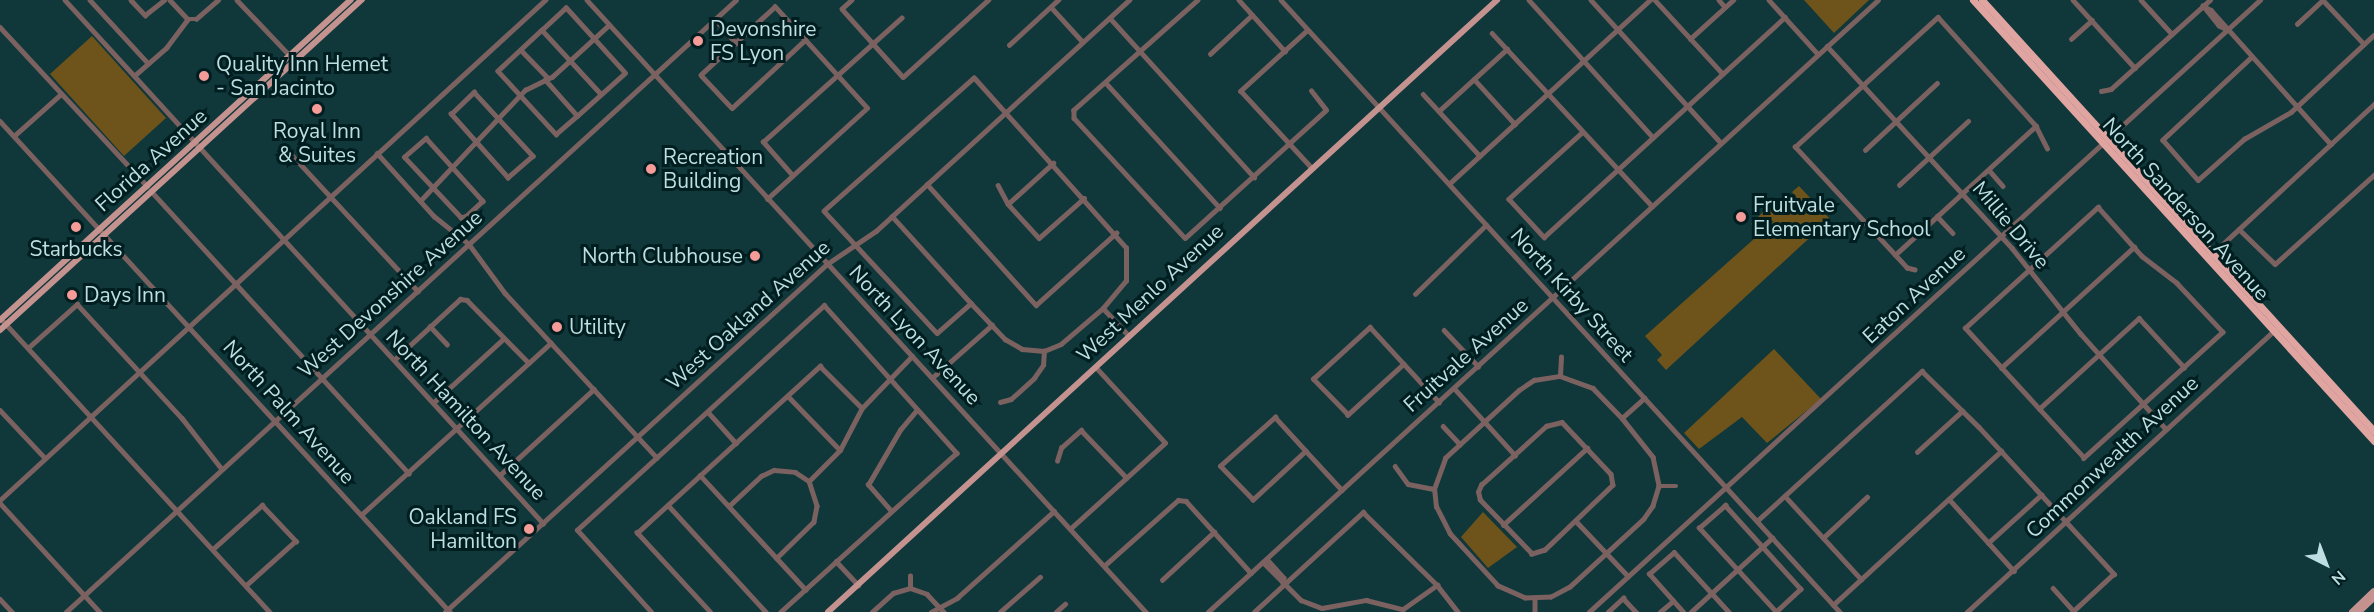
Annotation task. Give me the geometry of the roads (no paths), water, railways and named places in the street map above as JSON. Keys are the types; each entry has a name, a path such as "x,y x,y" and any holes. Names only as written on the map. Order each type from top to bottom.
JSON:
{"highway":[{"name":"North Sanderson Avenue","path":"1973,0 2106,141"},
{"name":"North Sanderson Avenue","path":"1982,0 2210,256 2374,431"},
{"name":"North Sanderson Avenue","path":"2277,329 2374,441"}],"main road":[{"name":"Florida Avenue","path":"292,59 351,0"},
{"name":"West Menlo Avenue","path":"828,612 1497,0"},
{"name":"Florida Avenue","path":"1,319 101,233 359,1"},
{"name":"Florida Avenue","path":"0,330 64,272 101,233"},
{"path":"2352,612 2374,591"},
{"path":"2359,612 2374,598"}],"street":[{"name":"North Hamilton Avenue","path":"65,0 136,74 197,146 370,334 435,401 457,429 543,523"},
{"path":"90,0 148,63"},
{"path":"131,0 145,15 164,0"},
{"path":"170,0 188,19 196,20 211,2 218,0"},
{"path":"237,0 292,59"},
{"path":"100,612 0,502 138,370 545,0"},
{"name":"North Lyon Avenue","path":"587,0 1146,612"},
{"name":"West Devonshire Avenue","path":"66,612 736,0"},
{"path":"852,0 842,9 903,77 988,0"},
{"path":"1009,45 1058,0"},
{"name":"West Oakland Avenue","path":"448,611 826,264 892,216 1129,0"},
{"path":"1198,0 1074,110 1074,118 1185,238 1326,110 1311,90"},
{"path":"1239,0 1285,51"},
{"name":"North Kirby Street","path":"1281,0 1840,612"},
{"path":"1529,0 1653,137"},
{"path":"1591,0 1721,143"},
{"path":"1449,184 1650,0"},
{"path":"1655,0 1723,74"},
{"path":"1719,0 1725,7"},
{"path":"1690,39 1733,0"},
{"path":"1769,0 1818,54"},
{"name":"Fruitvale Avenue","path":"1208,612 1878,0"},
{"path":"2073,0 2135,68"},
{"path":"2141,0 2172,34"},
{"path":"2101,91 2111,89 2210,0"},
{"name":"Eaton Avenue","path":"1589,612 1810,414 2260,0"},
{"path":"2297,24 2323,0 2364,44"},
{"path":"2203,6 2331,144"},
{"path":"767,199 867,108 776,7 701,75 732,108 805,40"},
{"path":"1051,7 1083,42"},
{"path":"566,8 594,38 625,74 556,134 498,71 566,8"},
{"path":"1210,54 1252,15"},
{"path":"1915,270 1895,255 1795,147 1938,16 2036,126 2047,148"},
{"path":"1583,132 1509,199 1544,237 1785,17"},
{"path":"792,175 763,142 901,18"},
{"path":"1110,18 1254,177"},
{"path":"136,74 166,48 188,19"},
{"path":"715,19 736,43"},
{"path":"2071,39 2092,20"},
{"path":"420,201 500,119 520,95 546,79 570,60 609,24"},
{"path":"0,27 321,379 409,472"},
{"path":"543,30 601,94"},
{"path":"1308,30 1241,91 1312,168"},
{"path":"1492,33 1652,206"},
{"path":"2252,57 2163,140 2198,180 2244,139 2297,106 2374,35"},
{"name":"Millie Drive","path":"1827,46 1963,193 2099,354 2166,429"},
{"path":"1439,111 1507,49"},
{"path":"521,50 577,116"},
{"path":"892,216 972,303 992,325 1022,349 1044,351 1061,345 1103,308 1126,281 1129,258 1116,233 974,78 824,211 937,333 972,303"},
{"path":"1474,79 1515,124"},
{"path":"1106,83 1220,208"},
{"path":"1865,150 1937,83"},
{"path":"474,92 533,156 508,178 476,142 451,114 474,92"},
{"path":"14,136 61,94"},
{"path":"1424,94 1480,156"},
{"path":"2210,256 2374,104"},
{"name":"North Palm Avenue","path":"0,121 448,611"},
{"path":"1899,185 1968,121"},
{"path":"1895,255 2036,126"},
{"path":"426,138 483,201 461,218 433,189 404,157 426,138"},
{"path":"377,153 420,201 469,244 505,293 657,458"},
{"path":"291,154 418,291"},
{"path":"1008,204 1053,163"},
{"path":"1989,170 2003,186"},
{"path":"2239,229 2275,264 2372,177 2374,184"},
{"path":"927,184 1036,305 1116,233"},
{"path":"998,185 1008,204 1039,238 1084,198"},
{"path":"2098,207 2134,247 2182,287 2223,332 2084,458 1965,328 2098,207"},
{"path":"1937,216 1953,233"},
{"path":"1415,294 1486,225"},
{"path":"2001,368 2134,247"},
{"path":"394,360 460,299 467,300 528,363"},
{"path":"28,348 77,304 138,370 222,469"},
{"path":"651,612 577,530 824,305 957,453 781,612"},
{"path":"1103,308 1129,336"},
{"path":"2039,409 2139,318 2184,367"},
{"path":"1,319 270,612"},
{"path":"932,378 992,325"},
{"path":"430,326 447,345"},
{"path":"1404,364 1348,415 1313,379 1370,327 1404,364 1438,402"},
{"name":"Commonwealth Avenue","path":"1967,612 2277,329"},
{"path":"1444,330 1478,366"},
{"path":"435,401 503,339"},
{"path":"361,515 551,343"},
{"path":"1000,402 1011,399 1035,378 1043,365 1044,351"},
{"path":"809,481 840,450 862,408 912,356"},
{"path":"1560,376 1561,357"},
{"path":"710,612 637,533 820,366 862,408"},
{"path":"1070,529 1165,443 1095,367"},
{"path":"1757,521 1922,371 2001,451 2114,574 2073,611 2052,588"},
{"path":"1560,376 1593,388 1622,418 1653,457 1659,486 1653,506 1644,519 1562,593 1535,599 1516,595 1490,578 1444,525 1436,507 1434,489 1439,469 1460,444 1527,384 1560,376"},
{"path":"1454,387 1515,455"},
{"path":"500,476 594,389"},
{"path":"788,396 840,450"},
{"path":"1622,418 1644,398"},
{"path":"0,410 45,458"},
{"path":"891,511 868,485 900,430 917,410"},
{"path":"1917,452 1962,411"},
{"path":"708,412 736,443"},
{"path":"1306,450 1253,500 1220,465 1275,417 1306,450 1342,490"},
{"path":"1556,421 1562,422 1611,474 1613,484 1545,550 1532,554 1503,525 1478,492 1481,485 1515,455 1556,421"},
{"path":"1443,426 1460,444"},
{"path":"1057,461 1061,448 1076,431 1085,432 1127,478"},
{"path":"1503,525 1587,448"},
{"path":"1833,605 2001,451"},
{"path":"1395,466 1408,484 1434,489"},
{"path":"729,506 761,476 774,470 795,472 809,481 817,506 814,522 777,558"},
{"path":"700,476 806,590"},
{"path":"1659,486 1676,486"},
{"path":"1988,543 2041,495"},
{"path":"1785,496 1861,579"},
{"path":"1823,538 1868,497"},
{"path":"1949,499 2014,571"},
{"path":"1104,566 1178,500 1186,501 1251,573"},
{"path":"213,549 262,505 296,541 246,586"},
{"path":"668,505 766,612"},
{"path":"1725,505 1801,589 1776,612 1738,569 1700,528 1725,505"},
{"path":"932,612 942,610 957,598 1054,511"},
{"path":"1254,612 1361,512 1369,514 1437,585 1458,612"},
{"path":"1576,521 1628,576"},
{"path":"1162,580 1214,532"},
{"path":"1691,612 1772,538"},
{"path":"1683,612 1649,574 1674,552 1730,612"},
{"path":"837,561 858,585"},
{"path":"1265,561 1284,578 1283,583"},
{"path":"910,576 910,588"},
{"path":"1000,612 1040,577"},
{"path":"1283,583 1312,606 1322,608 1366,600 1402,609 1437,585"},
{"path":"872,612 893,593 910,588 923,591 942,610"},
{"path":"1608,612 1623,598 1636,612"},
{"path":"0,599 12,612"},
{"path":"1535,599 1535,612"},
{"path":"1660,612 1673,601"},
{"path":"1056,612 1065,604"}],"place":[{"name":"Devonshire FS Lyon","path":"698,41"},
{"name":"Quality Inn Hemet - San Jacinto","path":"204,76"},
{"name":"Royal Inn & Suites","path":"317,109"},
{"name":"Recreation Building","path":"651,169"},
{"name":"Fruitvale Elementary School","path":"1741,217"},
{"name":"Starbucks","path":"76,227"},
{"name":"North Clubhouse","path":"755,256"},
{"name":"Days Inn","path":"72,295"},
{"name":"Utility","path":"557,327"},
{"name":"Oakland FS Hamilton","path":"529,529"}]}
